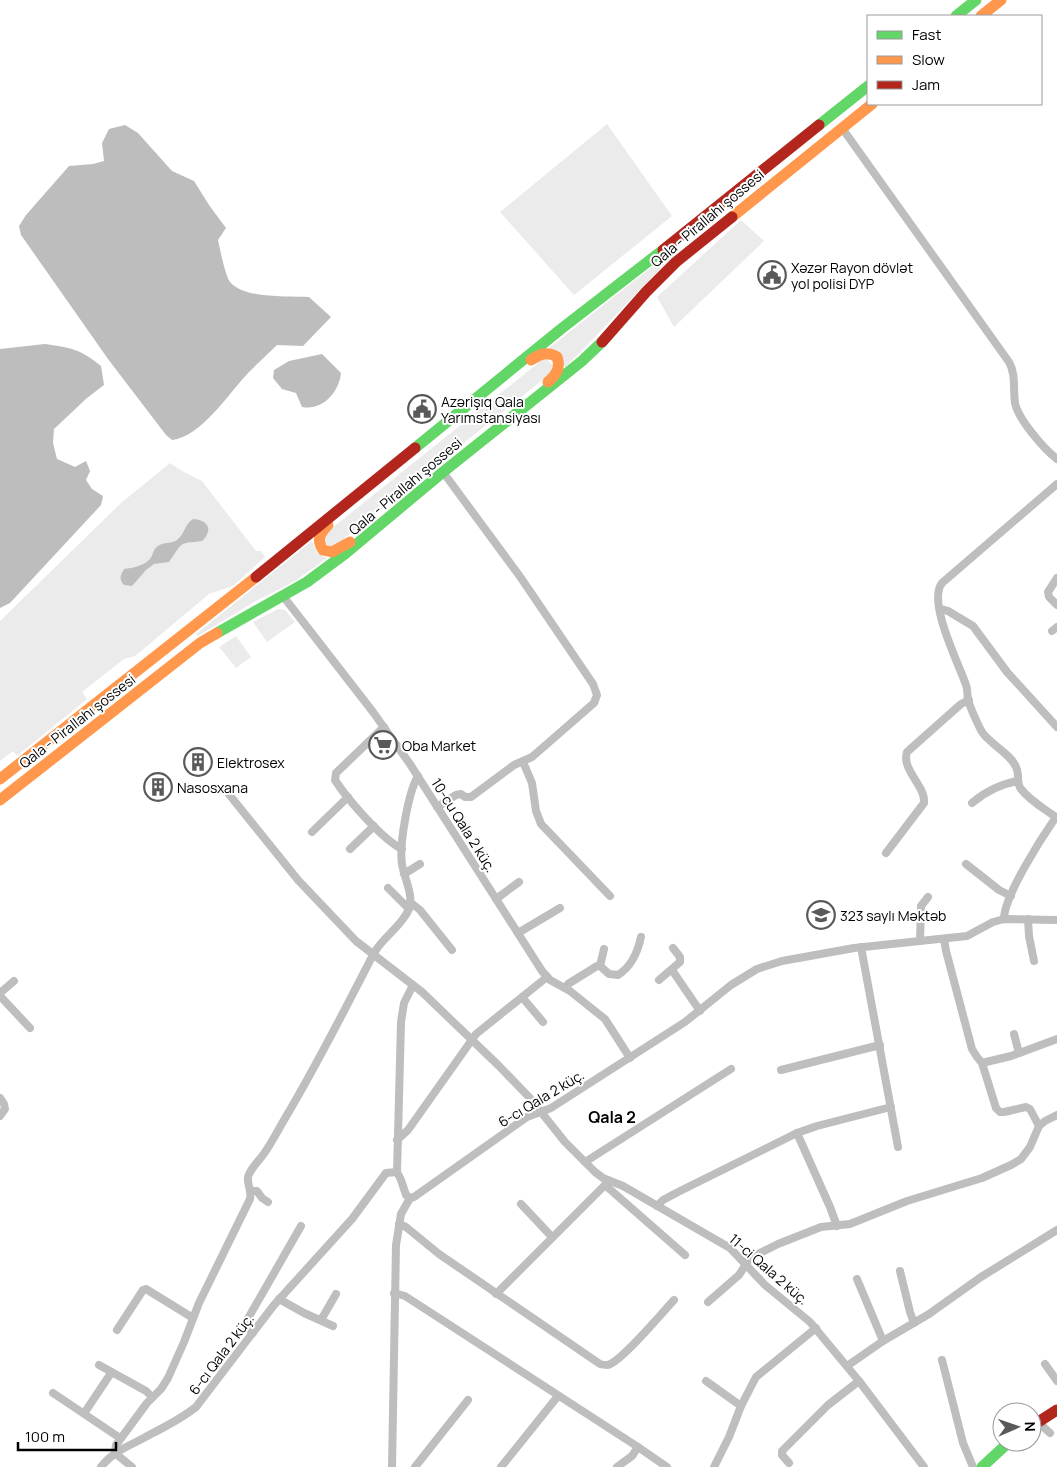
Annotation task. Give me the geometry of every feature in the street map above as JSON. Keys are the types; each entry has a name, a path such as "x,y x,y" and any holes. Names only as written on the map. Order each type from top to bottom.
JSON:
{"main road":[{"path":"957,15 976,0"},
{"path":"982,15 1001,0"},
{"name":"Qala - Pirallahı şossesi","path":"0,779 192,629 501,377 867,87"},
{"name":"Qala - Pirallahı şossesi","path":"0,800 195,646 321,572 388,519 595,349 646,292 676,262 871,105"},
{"path":"501,377 543,354 549,353 557,358 559,367 554,377 520,411"},
{"path":"367,486 324,529 319,536 319,546 323,550 332,552 388,519"},
{"path":"1042,1420 1057,1410"},
{"path":"982,1467 999,1452"}],"street":[{"path":"842,128 1009,362 1014,375 1014,395 1017,411 1057,459"},
{"path":"437,807 456,794 461,794 467,798 471,797 514,765 532,757 594,703 597,695 593,684 521,578 443,472"},
{"path":"1004,919 1005,909 1038,843 1057,818 1028,797 1019,787 1017,768 983,733 968,700 968,688 948,639 938,593 942,584 1057,484"},
{"path":"1057,578 1048,592 1049,597 1057,605"},
{"name":"10-cu Qala 2 küç.","path":"283,596 384,727 418,776 547,977 554,983 566,988 605,1019 630,1058"},
{"path":"940,608 948,610 973,626 998,661 1057,727"},
{"path":"886,853 924,804 924,796 906,761 907,752 968,700"},
{"path":"384,727 334,777 348,797 374,826 390,842 402,849"},
{"path":"523,762 534,790 536,812 542,824 610,896"},
{"path":"132,1467 116,1453 116,1445 164,1384 173,1367 193,1318 250,1199 251,1191 248,1182 250,1172 272,1141 327,1046 344,1008 367,970 373,956 409,906 402,849 410,790 418,776"},
{"path":"972,803 986,792 1011,782 1018,782"},
{"name":"11-ci Qala 2 küç.","path":"224,788 298,880 356,941 413,985 471,1039 529,1098 564,1142 606,1183 623,1186 724,1244 766,1285 816,1328 924,1467"},
{"path":"312,832 348,797"},
{"path":"350,849 374,826"},
{"path":"404,874 420,864"},
{"path":"966,864 999,890 1011,896"},
{"path":"496,899 519,882"},
{"path":"388,888 409,906 420,910 452,950"},
{"path":"920,941 921,906 928,898"},
{"path":"518,933 560,908"},
{"name":"6-cı Qala 2 küç.","path":"410,1198 421,1193 527,1117 557,1105 685,1022 742,977 767,965 861,947 971,935 994,922 1004,919 1057,920"},
{"path":"1028,919 1034,961"},
{"path":"600,966 614,976 622,973 635,955 641,937"},
{"path":"944,939 972,1049 982,1063 996,1108 998,1111 1004,1112 1026,1107 1030,1109 1039,1126"},
{"path":"861,947 898,1147"},
{"path":"659,980 680,962 681,959 673,948"},
{"path":"566,988 572,981 600,966 604,949"},
{"path":"672,970 700,1011"},
{"path":"397,1140 408,1130 471,1039 547,977"},
{"path":"14,982 0,994 30,1028"},
{"path":"392,1467 396,1245 401,1214 410,1198 406,1196 397,1172 402,1012 404,1003 413,985"},
{"path":"522,997 543,1022"},
{"path":"1014,1034 1019,1052"},
{"path":"982,1063 1057,1039"},
{"path":"781,1070 880,1045"},
{"path":"585,1162 731,1069"},
{"path":"0,1098 5,1109 0,1116"},
{"path":"656,1206 678,1192 797,1133 892,1107"},
{"path":"708,1302 739,1275 753,1256 800,1234 821,1227 850,1224 907,1201 982,1178 1012,1164 1021,1158 1030,1147 1039,1126 1057,1115"},
{"path":"797,1133 837,1226"},
{"name":"6-cı Qala 2 küç.","path":"101,1467 116,1453 196,1407 279,1299 352,1219 384,1175 389,1172 397,1172"},
{"path":"496,1294 606,1183 685,1255"},
{"path":"251,1191 257,1192 268,1202"},
{"path":"520,1204 552,1237"},
{"path":"399,1224 410,1230 439,1254 496,1294 603,1365 614,1362 674,1300"},
{"path":"253,1333 246,1327 246,1322 301,1226"},
{"path":"847,1366 1057,1230"},
{"path":"900,1271 914,1323"},
{"path":"857,1279 883,1341"},
{"path":"117,1330 143,1290 146,1289 193,1318"},
{"path":"394,1293 405,1296 667,1467"},
{"path":"321,1320 336,1294"},
{"path":"279,1299 297,1310 333,1326"},
{"path":"714,1467 756,1377 816,1328"},
{"path":"942,1360 963,1444 973,1467"},
{"path":"1045,1364 1057,1381"},
{"path":"99,1365 146,1391 152,1397"},
{"path":"85,1412 111,1373"},
{"path":"706,1381 741,1406"},
{"path":"788,1463 782,1455 782,1451 828,1405 859,1381"},
{"path":"53,1393 85,1412 120,1438"},
{"path":"501,1467 558,1396"},
{"path":"415,1467 468,1400"},
{"path":"1042,1428 1050,1433"},
{"path":"617,1467 632,1456 638,1447"}],"shaded area":[{"path":"607,124 672,216 574,295 500,212"},
{"path":"125,125 138,133 172,171 194,181 226,228 218,240 230,282 245,291 256,294 309,297 331,317 303,346 277,345 249,372 204,423 183,437 172,440 166,435 108,359 21,235 19,226 26,215 69,166 104,161 102,143 109,129"},
{"path":"741,220 764,241 674,327 657,297"},
{"path":"676,248 678,251 565,367 549,348"},
{"path":"45,344 75,350 101,366 104,385 54,429 53,443 57,459 75,467 86,461 90,471 86,480 92,489 103,496 101,505 10,603 0,608 0,349"},
{"path":"322,354 341,373 340,380 329,399 317,406 302,407 296,393 282,389 273,378 274,370 289,361"},
{"path":"547,359 553,366 550,374 336,545 331,547 324,543 327,532 542,360"},
{"path":"170,463 202,481 256,551 261,551 265,557 233,586 209,594 135,656 124,659 82,692 87,699 17,756 13,751 0,761 0,621 121,503"},
{"path":"193,519 202,521 208,526 208,533 202,541 185,543 179,547 169,562 154,564 132,586 124,585 121,577 124,569 144,563 150,559 158,546 177,540 188,523"},
{"path":"312,541 317,553 327,558 295,581 254,602 198,636 196,634"},
{"path":"278,609 285,610 295,622 267,642 253,622"},
{"path":"236,636 251,657 236,668 219,647"}],"traffic: fast":[{"path":"957,15 976,0"},
{"path":"819,125 867,87"},
{"path":"415,448 561,329 663,250"},
{"path":"217,633 307,582 346,553 443,472 582,361 602,342"},
{"path":"982,1467 998,1452"}],"traffic: slow":[{"path":"982,15 1001,0"},
{"path":"732,217 871,105"},
{"path":"531,360 544,354 557,357 557,371 548,382"},
{"path":"328,525 319,540 323,550 332,552 350,542"},
{"path":"0,779 256,577"},
{"path":"0,800 200,643 217,633"}],"traffic: jam":[{"path":"663,250 819,125"},
{"path":"602,342 646,292 676,262 732,217"},
{"path":"256,577 415,448"},
{"path":"1042,1420 1057,1410"}],"place":[{"name":"Xəzər Rayon dövlət yol polisi DYP","path":"772,275"},
{"name":"Azərişıq Qala Yarımstansiyası","path":"422,409"},
{"name":"Oba Market","path":"383,745"},
{"name":"Elektrosex","path":"198,762"},
{"name":"Nasosxana","path":"158,787"},
{"name":"323 saylı Məktəb","path":"821,915"}],"district":[{"name":"Qala 2","path":"612,1117"}]}
